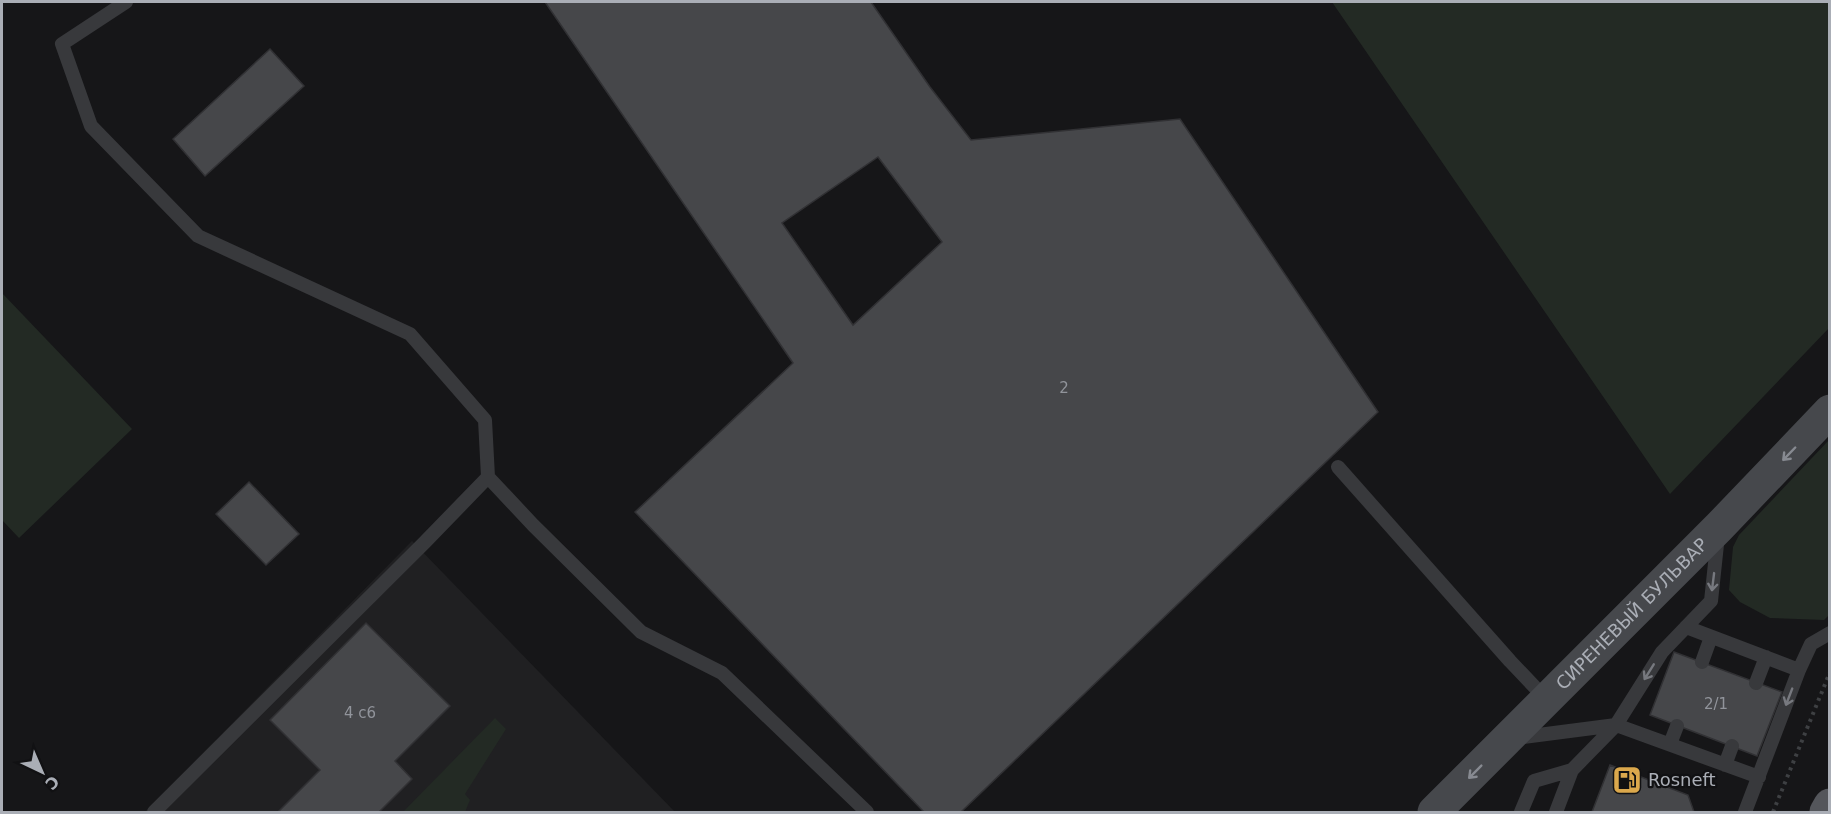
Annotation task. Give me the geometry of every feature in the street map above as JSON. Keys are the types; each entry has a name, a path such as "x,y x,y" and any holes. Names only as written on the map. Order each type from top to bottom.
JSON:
{"main road":[{"name":"СИРЕНЕВЫЙ БУЛЬВАР","path":"1434,813 1719,527 1830,411"},
{"path":"1827,813 1830,805"}],"lane":[{"path":"126,2 62,44 91,126 198,236 410,334 484,420 488,477 533,525 641,632 722,673 867,813"},
{"path":"1338,467 1547,700"},
{"path":"154,813 488,477"},
{"path":"1556,813 1572,770 1616,725 1662,652 1711,601 1719,527"},
{"path":"1686,627 1799,670"},
{"path":"1745,813 1810,644 1830,633"},
{"path":"1702,662 1711,637"},
{"path":"1756,683 1766,657"},
{"path":"1508,739 1616,725 1759,777"},
{"path":"1670,744 1677,726"},
{"path":"1725,765 1732,746"},
{"path":"1521,813 1534,781 1572,770"}],"path":[{"path":"1773,813 1830,672"}],"shaded area":[{"path":"1332,2 1829,2 1829,328 1670,494"},
{"path":"2,293 132,429 19,538 2,520"},
{"path":"1829,440 1829,615 1824,620 1770,618 1740,602 1729,590 1733,547 1739,535"},
{"path":"412,541 675,812 145,812"},
{"path":"495,718 506,729 465,794 470,800 465,812 403,812"}],"building":[{"path":"545,2 871,2 930,87 971,140 1180,119 1378,412 961,812 924,812 635,512 793,363","holes":["878,157 942,242 853,325 782,223"]},
{"path":"270,49 304,86 205,176 173,139"},
{"path":"249,482 299,534 266,565 216,514"},
{"path":"366,623 450,706 395,761 412,779 379,812 278,812 320,770 270,720"},
{"path":"1674,652 1782,692 1757,756 1650,715"},
{"name":"Rosneft","path":"1610,765 1688,795 1694,812 1592,812"}],"place":[{"name":"Rosneft","path":"1627,780"}]}
